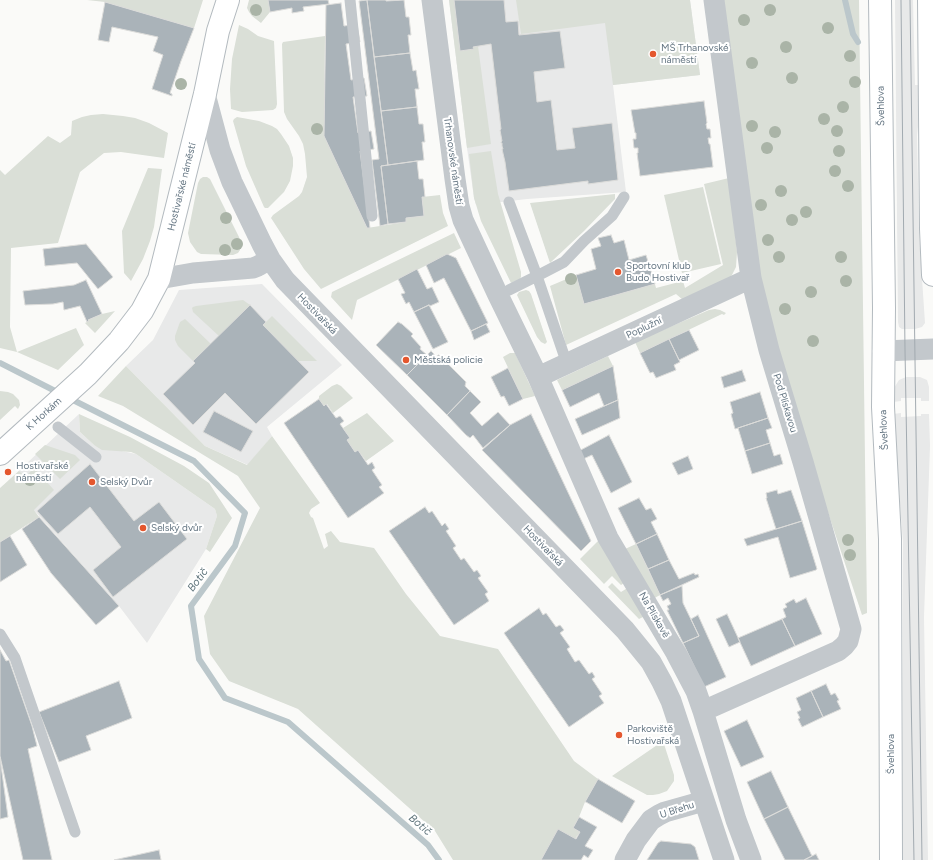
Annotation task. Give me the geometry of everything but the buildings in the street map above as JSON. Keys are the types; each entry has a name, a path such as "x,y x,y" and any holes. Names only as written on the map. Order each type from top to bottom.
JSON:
{"main road":[{"name":"Hostivařské náměstí","path":"85,377 119,342 142,311 159,279 205,94 218,31 228,0"},
{"name":"Švehlova","path":"880,0 884,308 883,407 890,539 891,860"},
{"path":"929,0 931,229 933,275"},
{"name":"K Horkám","path":"0,454 85,377"}],"street":[{"name":"Trhanovské náměstí","path":"432,0 454,179 461,213 498,295 538,377"},
{"name":"Pod Plískavou","path":"703,711 838,651 848,641 851,629 804,462 769,350 751,278 714,0"},
{"name":"Hostivařské náměstí","path":"205,94 225,164 241,201 270,259 285,280"},
{"path":"159,279 193,273 253,268 270,259"},
{"name":"Poplužní","path":"538,377 751,278"},
{"name":"Hostivařská","path":"285,280 620,625 651,662 671,702 724,860"},
{"path":"883,351 933,349"},
{"name":"Na Plískavě","path":"538,377 608,538 692,682 703,711 736,820 751,860"},
{"name":"U Břehu","path":"625,860 636,840 651,820 665,812 704,801"}],"lane":[{"path":"350,0 372,216"},
{"path":"509,290 564,262 584,241 612,216 624,197"},
{"path":"508,202 537,276 567,364"},
{"path":"58,427 96,457"},
{"path":"0,634 15,658 75,832"}],"shaded area":[{"path":"87,0 203,0 194,28 105,2"},
{"path":"249,0 268,0 270,12 261,23 249,12 247,8"},
{"path":"449,0 690,0 700,75 613,85 626,192 527,199 476,205 467,148"},
{"path":"449,0 454,0 460,51 474,49 473,47 478,46 491,144 467,148"},
{"name":"MŠ Trhanovské náměstí","path":"516,0 690,0 700,75 613,85 605,23 521,34"},
{"path":"724,0 859,0 867,613 862,615 772,343 759,276"},
{"path":"895,0 913,0 915,85 922,85 917,136 919,234 925,323 922,327 915,329 902,329 899,327 898,322"},
{"path":"239,25 258,36 274,41 277,104 276,108 273,110 242,112 231,109 230,89 232,59"},
{"path":"325,36 324,136 367,228 406,222 406,218 424,216 422,197 440,195 443,213 448,226 321,289 304,269 271,218 299,196 302,192 307,177 303,144 284,112 282,44 283,42"},
{"path":"103,114 135,118 149,123 168,133 164,158 121,152 104,153 80,172 58,243 11,248 10,327 17,352 0,348 0,170 5,175 48,136 60,143 71,135 72,121 91,115"},
{"path":"237,117 259,121 272,126 277,129 289,146 293,158 290,181 284,192 268,208 264,207 246,166 233,121"},
{"path":"491,151 498,194 521,272 520,279 511,283 481,221 474,198 469,154"},
{"path":"148,168 162,169 154,227 143,259 131,281 124,273 122,231"},
{"path":"203,177 210,179 239,237 241,244 238,253 233,255 201,254 197,252 190,242 188,233 198,183"},
{"path":"729,178 737,252 736,267 732,275 683,300 676,294 566,345 550,286 576,275 584,304 655,284 656,288 683,281 685,288 723,265 704,184"},
{"path":"703,187 721,264 682,273 664,195"},
{"path":"615,194 615,199 550,263 530,203"},
{"path":"454,233 461,248 357,300 352,320 331,297 332,292"},
{"path":"262,284 342,365 267,427 272,436 248,465 205,446 126,366 153,340 179,290"},
{"path":"526,290 531,294 547,342 545,344 537,337 517,295 519,292"},
{"path":"243,300 250,305 219,336 193,312 192,308 196,306"},
{"path":"715,309 726,313 640,353 635,342 709,310"},
{"path":"115,311 95,333 85,323 89,321 88,320 102,314"},
{"path":"272,316 317,361 298,361 263,325"},
{"path":"185,319 211,344 193,361 178,346 175,340 180,322"},
{"path":"76,328 84,345 58,370 17,352"},
{"path":"510,353 515,353 535,396 523,399 503,357"},
{"path":"608,356 613,366 562,390 557,380"},
{"path":"126,366 205,446 247,465 272,436 320,503 311,509 309,513 313,518 324,549 328,546 325,534 331,531 340,542 374,548 406,594 440,636 498,649 574,761 598,779 573,828 580,832 575,839 558,830 541,860 453,860 435,831 298,709 229,681 210,654 204,616 260,508 238,476 123,406 98,396"},
{"path":"906,377 920,377 927,380 929,387 929,401 921,401 921,398 901,398 901,401 893,402 894,388 899,380"},
{"path":"337,384 353,398 333,413 327,404 324,406 319,399 319,396"},
{"path":"0,391 13,394 19,400 20,405 18,409 15,406 0,420"},
{"path":"367,413 394,441 366,461 358,450 355,452 347,440 350,438 343,428"},
{"path":"901,413 901,417 929,414 930,446 924,617 928,860 903,860 903,542 893,414"},
{"path":"79,414 80,432 94,445 136,454 215,509 217,516 206,549 147,643 119,606 8,481"},
{"path":"79,414 130,437 184,466 209,483 232,518 210,552 206,549 217,516 215,509 136,454 131,452 102,450 94,445 80,432"},
{"path":"45,445 75,455 80,460 60,479 35,454"},
{"path":"34,468 54,490 34,510 39,517 0,542 0,488 19,471 25,477"},
{"path":"602,537 626,582 621,585 612,576 604,584 580,559"},
{"path":"636,544 660,595 651,600 625,549"},
{"path":"612,583 621,592 629,587 645,616 639,619 608,587"},
{"path":"663,741 674,775 674,781 667,791 659,794 647,795 612,776"}],"waterway":[{"path":"845,0 853,34 858,42"},
{"name":"Botič","path":"0,363 61,394"},
{"name":"Botič","path":"69,398 194,461 245,513 235,546 191,606 199,659 225,698 288,722 428,845 439,860"}],"tram line":[{"path":"901,0 905,350 914,860"},
{"path":"910,0 922,860"}],"place":[{"name":"MŠ Trhanovské náměstí","path":"653,54"},
{"name":"Sportovní klub Budo Hostivař","path":"618,272"},
{"name":"Městská policie","path":"406,360"},
{"name":"Hostivařské náměstí","path":"8,472"},
{"name":"Selský Dvůr","path":"92,482"},
{"name":"Selský dvůr","path":"143,528"},
{"name":"Parkoviště Hostivařská","path":"619,735"}]}
